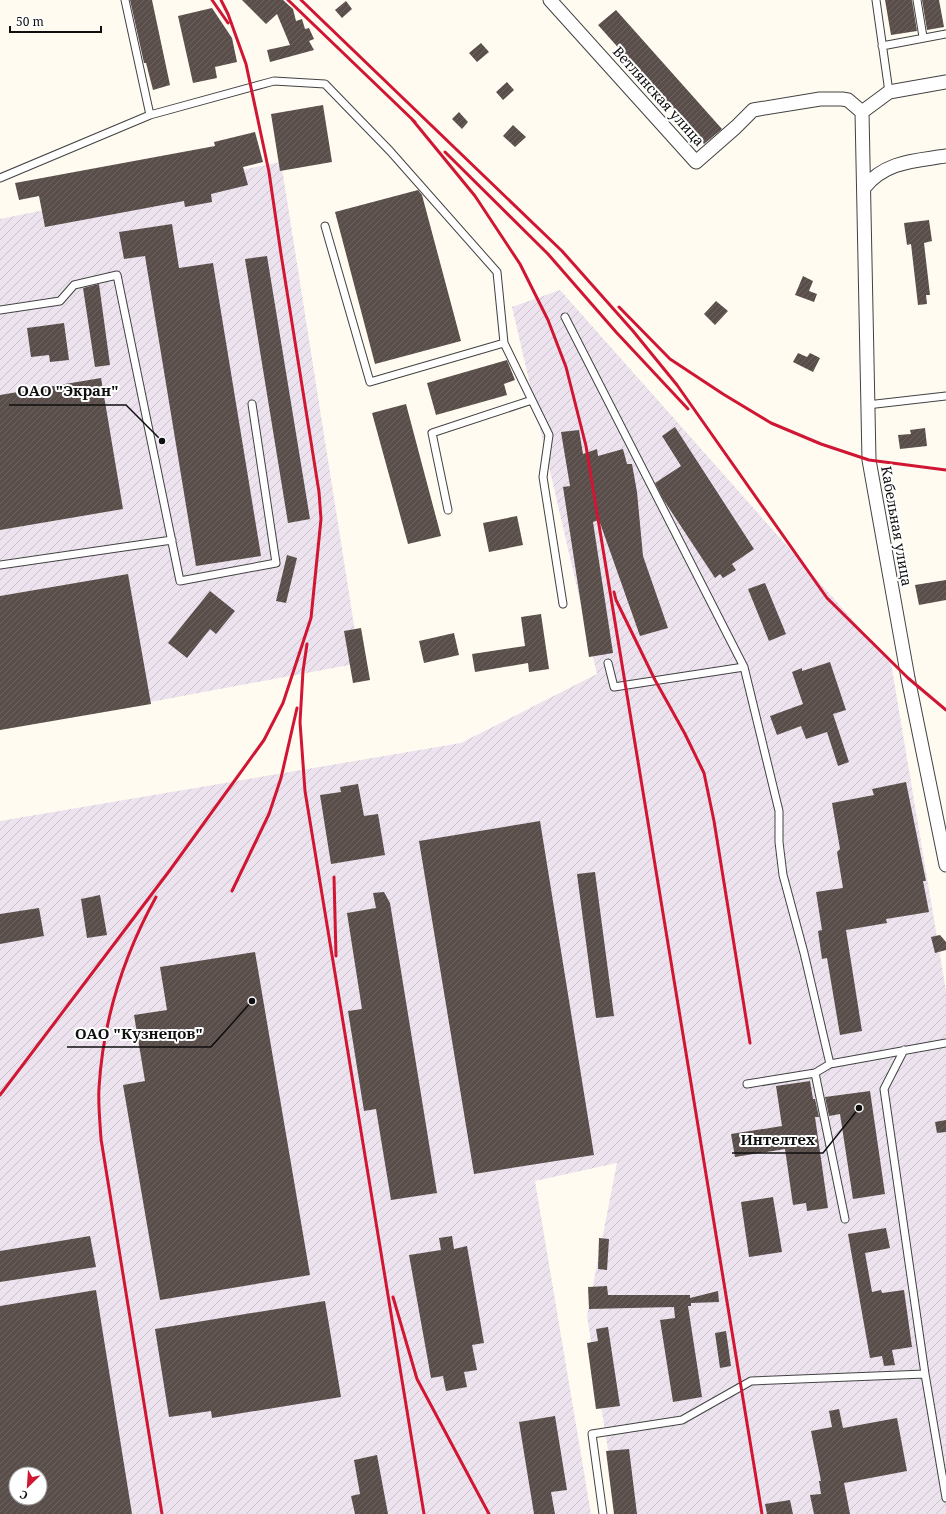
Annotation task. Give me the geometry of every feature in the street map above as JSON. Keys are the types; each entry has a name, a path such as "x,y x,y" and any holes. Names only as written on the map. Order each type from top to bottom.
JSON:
{"street":[{"name":"Ветлянская улица","path":"550,0 696,162 753,110 820,99 842,99 848,100 862,112"},
{"path":"862,112 890,92 946,82"},
{"name":"Кабельная улица","path":"862,112 869,460 908,678 942,825 946,865"},
{"path":"864,188 874,177 896,164 946,156"}],"lane":[{"path":"125,0 150,115"},
{"path":"876,0 890,92"},
{"path":"917,0 923,37"},
{"path":"882,46 923,37 946,34"},
{"path":"0,178 150,115 274,81 325,84 390,151 497,272 504,343 549,435 543,477 563,604"},
{"path":"325,226 370,382 504,343"},
{"path":"0,310 60,301 74,285 117,275 180,581 276,563 252,404"},
{"path":"566,317 744,667 779,811 779,842 782,875 804,953 830,1064"},
{"path":"867,405 946,396"},
{"path":"448,510 432,433 532,400"},
{"path":"0,565 172,540"},
{"path":"608,663 614,687 744,667"},
{"path":"747,1084 815,1073 830,1064 946,1043"},
{"path":"904,1050 884,1089 925,1374 946,1498"},
{"path":"815,1073 845,1219"},
{"path":"603,1514 592,1434 682,1420 751,1381 925,1374"}],"shaded area":[{"path":"281,162 360,663 0,730 0,219"},
{"path":"560,290 891,663 946,991 946,1514 618,1514 587,1316 617,1163 535,1181 591,1514 0,1514 0,821 461,743 597,674 512,307"}],"building":[{"path":"130,0 152,0 170,85 153,90 146,63 144,63"},
{"path":"242,0 283,0 293,9 296,21 302,19 305,29 309,28 314,39 309,41 314,50 270,62 267,50 290,45 277,14 266,24"},
{"path":"885,0 912,0 917,31 891,35"},
{"path":"922,0 939,0 944,27 927,30"},
{"path":"346,1 352,9 342,18 335,10"},
{"path":"212,8 232,38 237,62 215,67 217,78 193,83 178,16"},
{"path":"616,10 722,129 704,144 598,25"},
{"path":"481,43 489,52 477,62 469,53"},
{"path":"507,82 514,90 503,100 496,92"},
{"path":"323,105 332,162 280,171 271,114"},
{"path":"459,112 468,122 462,129 452,119"},
{"path":"513,125 526,137 515,147 503,136"},
{"path":"255,132 263,162 243,167 248,185 211,194 212,202 185,207 184,201 45,227 39,196 19,200 15,183 215,146 214,142"},
{"path":"418,190 422,195 461,341 375,364 335,212"},
{"path":"929,220 932,241 924,243 930,295 926,295 927,304 918,305 911,244 907,245 904,223"},
{"path":"172,224 179,268 213,263 261,556 196,566 145,256 124,259 119,232"},
{"path":"267,256 310,519 288,523 245,259"},
{"path":"803,276 813,281 809,291 817,294 814,302 795,295"},
{"path":"99,284 110,365 95,367 83,288"},
{"path":"716,301 728,311 715,325 704,314"},
{"path":"64,323 69,360 50,362 49,355 31,357 27,328"},
{"path":"798,353 807,357 810,353 820,358 813,372 793,362"},
{"path":"507,360 515,380 504,384 507,395 436,415 427,383"},
{"path":"101,378 123,509 0,530 0,395"},
{"path":"406,404 441,536 408,544 372,413"},
{"path":"675,427 754,549 732,564 736,570 723,578 720,574 715,578 663,499 655,483 681,466 662,436"},
{"path":"925,428 927,446 900,449 898,435 911,434 910,430"},
{"path":"579,430 583,454 597,449 598,456 623,449 627,464 632,464 637,492 643,556 668,628 640,636 599,520 593,522 613,653 589,657 563,487 570,486 561,432"},
{"path":"517,516 523,545 489,552 483,523"},
{"path":"287,555 297,558 286,603 276,601"},
{"path":"128,574 151,704 0,730 0,596"},
{"path":"946,580 946,600 919,605 915,585"},
{"path":"765,583 786,634 769,641 748,589"},
{"path":"210,591 235,611 216,634 210,629 187,658 168,643"},
{"path":"541,614 549,669 529,672 528,663 475,672 472,654 525,646 521,617"},
{"path":"361,628 370,680 353,683 344,631"},
{"path":"454,633 459,655 424,663 419,641"},
{"path":"830,662 846,710 833,714 849,762 838,766 827,732 806,739 801,726 777,735 770,716 803,704 792,672 802,668 802,671"},
{"path":"906,782 926,881 923,881 929,912 886,919 887,923 846,930 862,1031 840,1035 827,958 822,959 818,931 822,930 816,892 843,888 837,852 840,849 832,803 874,795 872,789"},
{"path":"358,784 364,816 378,814 385,855 331,864 320,795 341,792 340,787"},
{"path":"540,821 594,1155 474,1174 419,841"},
{"path":"595,872 614,1016 596,1018 577,874"},
{"path":"384,892 390,903 437,1193 391,1200 376,1109 364,1111 348,1011 362,1009 347,913 376,908 373,893"},
{"path":"100,895 107,935 87,938 81,899"},
{"path":"39,908 44,936 0,944 0,914"},
{"path":"940,935 946,942 946,950 935,953 931,937"},
{"path":"255,952 310,1275 160,1300 123,1085 145,1081 134,1015 167,1010 160,967"},
{"path":"810,1081 813,1099 815,1099 819,1117 815,1117 828,1208 807,1211 806,1203 793,1205 785,1149 735,1157 731,1134 782,1126 776,1086"},
{"path":"870,1091 885,1194 853,1199 840,1114 829,1116 825,1097"},
{"path":"946,1120 946,1132 937,1133 935,1122"},
{"path":"773,1197 782,1252 749,1257 741,1202"},
{"path":"886,1228 890,1248 865,1253 872,1292 881,1290 882,1293 904,1290 912,1347 892,1350 895,1365 884,1366 882,1356 870,1358 848,1234"},
{"path":"90,1236 96,1267 0,1282 0,1251"},
{"path":"452,1236 454,1249 467,1246 484,1343 472,1345 477,1370 464,1372 467,1387 446,1391 443,1376 431,1378 409,1255 441,1250 439,1238"},
{"path":"599,1238 609,1239 607,1270 598,1269"},
{"path":"607,1286 608,1295 690,1295 690,1298 718,1291 719,1302 691,1303 691,1306 688,1306 702,1397 673,1402 660,1320 675,1318 674,1307 589,1309 588,1287"},
{"path":"96,1290 132,1514 0,1514 0,1306"},
{"path":"325,1301 341,1397 212,1418 211,1411 169,1417 155,1329"},
{"path":"608,1327 620,1406 596,1409 587,1343 598,1341 596,1329"},
{"path":"726,1331 731,1366 720,1368 715,1333"},
{"path":"839,1409 843,1428 897,1418 907,1471 844,1483 850,1514 814,1514 810,1495 821,1494 819,1481 821,1481 811,1431 832,1427 829,1411"},
{"path":"555,1416 567,1490 551,1492 555,1514 534,1514 519,1422"},
{"path":"629,1449 637,1514 614,1514 606,1451"},
{"path":"377,1455 388,1514 355,1514 351,1496 360,1494 354,1460"},
{"path":"790,1500 793,1514 767,1514 765,1504"}],"railway":[{"path":"212,0 228,23"},
{"path":"0,1095 170,870 264,740 283,703 311,618 321,519 319,492 269,172 246,64 228,14 221,0"},
{"path":"288,0 415,122"},
{"path":"301,0 562,251 633,331 677,385 827,598 908,678 946,710"},
{"path":"411,118 475,196 520,264 548,320 566,367 586,446 762,1514"},
{"path":"445,152 548,254 616,332 688,409"},
{"path":"619,307 670,359 771,423 821,444 869,460 946,470"},
{"path":"614,592 616,600 655,680 685,734 704,773 714,821 750,1043"},
{"path":"307,644 303,671 300,722 305,791 424,1514"},
{"path":"232,891 269,814 281,778 297,708"},
{"path":"334,877 336,956"},
{"path":"156,897 134,942 110,1013 101,1063 99,1100 101,1139 162,1514"},
{"path":"393,1297 417,1379 489,1514"}],"place":[{"name":"ОАО \"Экран\"","path":"162,441"},
{"name":"ОАО \"Кузнецов\"","path":"252,1001"},
{"name":"Интелтех","path":"859,1108"}]}
